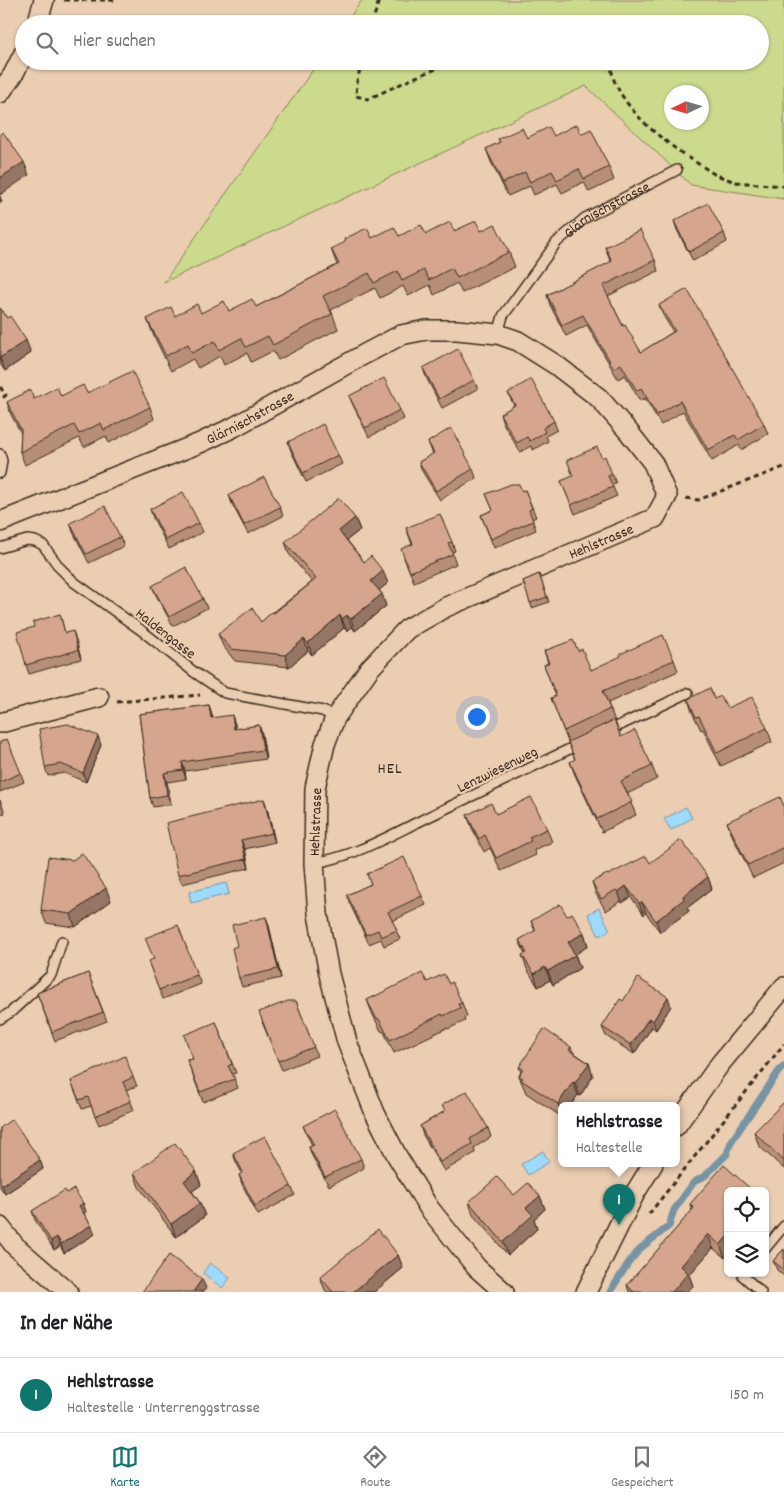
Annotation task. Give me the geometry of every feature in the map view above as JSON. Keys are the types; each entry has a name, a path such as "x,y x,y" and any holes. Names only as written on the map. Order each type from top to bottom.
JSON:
{"street":[{"path":"40,15 44,0"},
{"path":"0,93 16,70"},
{"name":"Glärnischstrasse","path":"0,522 200,443 234,427 362,355 401,336 426,330 458,330 498,334 518,342 554,363 599,398 653,463 667,496"},
{"name":"Hehlstrasse","path":"504,1292 477,1268 430,1208 397,1156 375,1113 347,1042 329,974 318,914 314,863 315,788 326,744 335,718 368,669 407,629 446,607 656,518 667,496"},
{"path":"0,724 99,697"},
{"path":"680,1120 720,1064 784,987"},
{"path":"586,1292 635,1193 651,1167"},
{"path":"0,1227 15,1246 68,1292"}],"lane":[{"name":"Glärnischstrasse","path":"498,334 503,316 557,242 585,218 677,170"},
{"path":"0,454 2,461 0,473"},
{"name":"Haldengasse","path":"0,548 27,540 43,544 60,568 74,582 224,693 323,711 335,718"},
{"path":"599,735 688,692"},
{"name":"Lenzwiesenweg","path":"314,863 345,855 389,836 590,740"},
{"path":"0,1019 11,1012 51,975 62,941"},
{"path":"769,1244 784,1226"},
{"path":"744,1277 762,1292"}],"path":[{"path":"56,0 118,0"},
{"path":"375,15 379,0"},
{"path":"360,70 356,96 368,98 434,70"},
{"path":"611,70 614,80 623,97 644,122 675,148 714,174 735,182 784,186"},
{"path":"0,387 6,395 0,400"},
{"path":"667,496 698,500 784,467"},
{"path":"99,697 106,704 224,693"},
{"path":"644,1221 784,1044"}],"green space":[{"path":"362,0 784,0 784,199 691,185 586,86 164,282 313,70 769,70 769,15 351,15"}],"water":[{"path":"686,807 692,818 671,830 664,819"},
{"path":"226,883 229,894 191,903 189,892"},
{"path":"599,908 610,930 599,936 588,914"},
{"path":"543,1151 549,1162 528,1175 521,1164"},
{"path":"210,1263 230,1278 222,1288 203,1273"}],"building":[{"path":"577,124 581,134 591,129 609,167 584,179 579,169 557,180 552,171 530,182 525,172 503,183 486,149 500,142 498,139 522,128 527,138 549,127 554,136"},
{"path":"3,132 24,162 0,178 0,134"},
{"path":"708,203 724,233 689,252 674,221"},
{"path":"476,221 481,231 495,224 509,252 457,278 452,268 429,280 424,270 402,281 398,271 374,283 369,273 323,296 332,314 273,345 268,336 246,347 241,338 219,350 215,341 192,353 188,344 166,356 147,319 171,307 175,316 197,304 201,313 224,301 229,311 252,299 256,307 339,264 331,249 345,242 344,239 367,228 372,238 394,227 399,236 421,225 426,234 450,222 454,231"},
{"path":"640,230 655,260 603,286 623,326 625,325 641,352 675,331 659,305 687,289 764,424 738,440 735,435 708,450 680,401 657,415 641,388 637,391 621,364 614,368 583,315 562,325 547,295 612,261 605,247"},
{"path":"0,308 7,318 10,316 26,340 0,358"},
{"path":"458,349 474,380 439,399 423,368"},
{"path":"132,371 150,407 104,430 101,423 79,434 74,425 20,452 21,430 7,402 30,390 34,399 57,387 61,396 83,385 87,393"},
{"path":"384,378 400,410 365,428 349,396"},
{"path":"531,379 554,421 543,428 545,432 530,441 527,437 517,443 500,414 515,405 508,393"},
{"path":"323,424 338,455 303,473 288,442"},
{"path":"451,428 473,469 436,491 419,462 434,453 428,442"},
{"path":"597,447 602,458 605,456 612,474 608,476 613,487 571,505 561,481 573,476 567,460"},
{"path":"264,477 280,507 244,525 229,495"},
{"path":"511,484 519,484 522,491 525,490 532,508 529,510 533,521 491,539 481,515 493,510 486,494"},
{"path":"183,492 199,523 166,540 150,509"},
{"path":"339,498 355,518 339,531 364,562 371,556 383,571 371,581 382,594 351,619 347,615 342,619 340,615 308,643 304,639 285,655 231,649 218,634 252,608 261,622 316,579 285,542"},
{"path":"105,506 120,537 86,554 70,523"},
{"path":"440,514 452,542 448,543 453,554 410,572 401,549 413,544 406,528"},
{"path":"186,567 203,599 169,617 152,586"},
{"path":"539,574 547,597 530,603 523,581"},
{"path":"60,614 65,633 73,631 78,650 26,665 17,632 34,627 33,622"},
{"path":"663,635 674,660 603,691 610,709 564,731 551,698 556,696 544,665 549,663 544,651 573,640 578,651 582,649 591,670 621,656 620,654"},
{"path":"710,688 714,699 721,696 727,708 752,697 767,728 717,753 699,716 696,717 688,699"},
{"path":"209,705 211,718 232,715 234,729 259,725 263,750 182,762 183,770 164,773 167,795 150,798 139,714"},
{"path":"614,720 621,737 635,730 652,766 621,781 632,802 597,819 570,762 575,759 568,742"},
{"path":"68,724 98,736 83,773 61,764 45,767 39,729"},
{"path":"7,739 21,773 0,782 0,742"},
{"path":"531,797 547,829 529,837 531,841 496,858 485,835 479,839 467,815 491,803 496,814"},
{"path":"780,797 784,806 784,847 748,865 727,822"},
{"path":"264,799 272,833 241,840 246,859 178,875 166,823"},
{"path":"681,840 708,877 683,896 684,899 656,921 642,902 639,903 626,886 618,892 616,890 601,899 592,882 646,856 650,863"},
{"path":"82,853 106,888 71,914 41,910 48,857 73,860"},
{"path":"404,857 422,896 388,912 397,930 381,937 378,930 366,935 347,895 371,884 367,874"},
{"path":"560,904 567,916 572,913 584,933 568,942 575,955 548,971 545,967 534,974 522,955 527,953 519,940 536,930 531,921"},
{"path":"266,917 278,969 239,978 232,948 237,946 232,925"},
{"path":"178,925 197,975 159,990 148,961 154,959 145,938"},
{"path":"88,973 103,1012 52,1032 37,993"},
{"path":"422,973 427,982 444,974 449,984 452,982 462,1003 458,1004 460,1008 443,1016 442,1014 390,1040 367,1000"},
{"path":"638,978 668,997 653,1021 649,1018 631,1045 602,1027 620,999 623,1001"},
{"path":"288,1001 296,1001 314,1047 278,1061 259,1012"},
{"path":"216,1022 232,1064 228,1066 235,1079 200,1092 187,1060 193,1059 184,1035"},
{"path":"544,1029 571,1047 569,1050 589,1063 558,1104 521,1080 523,1078 519,1076 523,1069 519,1067"},
{"path":"125,1056 133,1077 123,1082 131,1101 95,1116 88,1097 79,1100 71,1081"},
{"path":"467,1091 488,1128 470,1139 472,1144 440,1162 420,1126 445,1111 442,1105"},
{"path":"784,1102 784,1161 754,1132"},
{"path":"335,1109 361,1159 325,1177 309,1147 314,1145 303,1126"},
{"path":"12,1119 40,1160 2,1185 0,1182 0,1128"},
{"path":"265,1136 291,1186 255,1206 239,1175 243,1172 233,1153"},
{"path":"175,1143 196,1171 184,1181 200,1203 171,1224 134,1173"},
{"path":"724,1165 749,1187 724,1187 724,1240 720,1245 708,1234 681,1266 688,1273 672,1292 634,1292 627,1285 694,1208 690,1204"},
{"path":"497,1177 514,1195 528,1183 540,1196 526,1208 533,1215 503,1242 469,1202"},
{"path":"74,1189 83,1203 79,1206 91,1225 61,1244 57,1237 51,1241 32,1211 65,1190 67,1193"},
{"path":"378,1229 398,1255 353,1292 333,1292 320,1277"},
{"path":"784,1249 784,1270 773,1261"},
{"path":"169,1255 202,1279 193,1292 142,1292"}],"waterway":[{"path":"610,1292 629,1262 641,1248 669,1226 674,1210 694,1182 705,1176 727,1154 731,1142 784,1066"}],"place":[{"name":"Hehlstrasse","path":"619,1225"}],"district":[{"name":"HEL","path":"390,767"}]}
